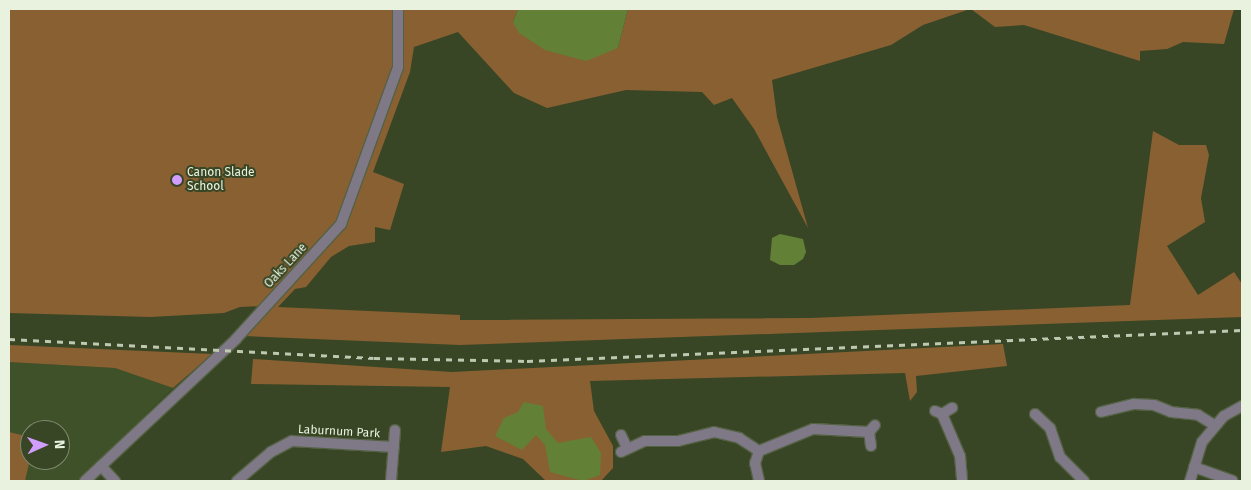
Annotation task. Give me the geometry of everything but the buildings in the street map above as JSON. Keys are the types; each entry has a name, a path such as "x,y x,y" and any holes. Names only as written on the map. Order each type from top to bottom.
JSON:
{"street":[{"name":"Oaks Lane","path":"85,481 229,346 341,224 398,66 398,9"},
{"path":"1108,413 1134,404 1154,405 1171,412 1198,416 1214,424"},
{"path":"1190,481 1202,442 1214,424 1242,406"},
{"path":"952,408 938,412 960,456 962,481"},
{"path":"1035,414 1060,457 1084,481"},
{"path":"759,481 755,463 759,451 813,429 872,429 871,446"},
{"name":"Laburnum Park","path":"391,481 395,430"},
{"path":"620,435 624,450 645,441 678,441 714,432 740,438 759,451"},
{"name":"Laburnum Park","path":"237,481 271,452 292,441 317,440 394,448"},
{"path":"101,466 115,481"},
{"path":"1194,467 1233,481"}],"shaded area":[{"path":"9,9 518,9 513,22 618,48 628,9 970,9 923,25 891,45 772,80 777,117 808,228 754,129 732,98 714,105 702,92 626,90 547,108 514,93 458,32 414,47 410,72 373,172 404,184 390,230 375,227 375,242 349,246 331,257 306,287 295,289 278,307 460,315 460,320 810,318 1130,305 1153,131 1179,145 1206,145 1209,155 1201,198 1205,222 1167,246 1198,295 1234,272 1242,284 1242,317 460,345 243,336 263,306 240,307 224,313 150,317 9,313"},
{"path":"518,9 628,9 618,48 586,61 545,50 519,33 513,22"},
{"path":"971,9 1234,9 1224,44 1183,42 1167,49 1140,51 1140,61 1024,25 995,27"},
{"path":"780,234 803,239 806,252 803,259 794,265 780,265 770,260 772,238"},
{"path":"1003,344 1007,366 916,376 917,392 910,401 905,373 590,381 594,411 613,446 613,468 601,481 546,481 523,459 486,446 441,452 450,387 251,384 253,359 452,372"},
{"path":"9,345 212,354 173,388 115,368 9,362"},
{"path":"9,362 115,368 173,388 78,481 9,481"},
{"path":"524,402 543,406 546,429 558,443 591,437 601,453 600,475 583,481 550,472 545,445 536,435 522,450 495,436 504,418 518,412"},
{"path":"9,432 20,435 20,470 28,470 25,481 9,481"}],"railway":[{"path":"9,339 374,358 527,361 1242,330"}],"place":[{"name":"Canon Slade School","path":"177,180"}]}
